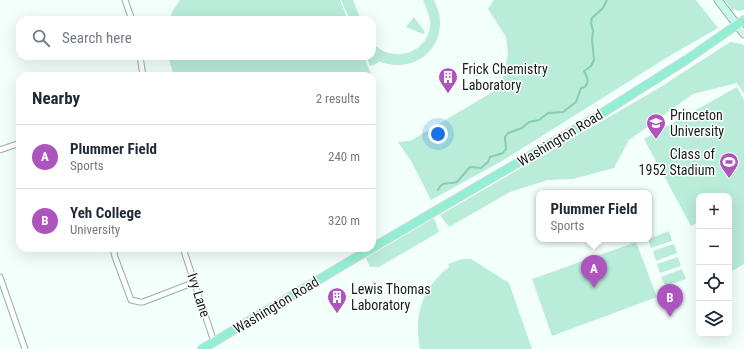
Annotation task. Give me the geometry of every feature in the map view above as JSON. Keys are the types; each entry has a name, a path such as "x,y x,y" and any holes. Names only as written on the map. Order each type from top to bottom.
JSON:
{"main road":[{"name":"Washington Road","path":"376,246 596,117 741,23"},
{"name":"Washington Road","path":"202,349 365,252"}],"street":[{"path":"718,0 741,23 744,34"},
{"path":"126,3 131,16"},
{"path":"141,60 142,72"},
{"path":"0,150 16,144"},
{"path":"114,252 131,300 143,302 194,282"},
{"name":"Ivy Lane","path":"185,252 214,342"},
{"path":"0,277 25,349"}],"green space":[{"path":"180,0 340,0 346,16 171,16"},
{"path":"341,0 353,0 359,16 348,16"},
{"path":"423,0 434,0 440,21 439,33 435,43 429,52 421,59 400,65 378,61 378,63 370,66 368,60 376,60 376,46 388,53 397,54 406,53 422,45 427,37 430,27 429,16"},
{"path":"494,0 696,0 718,28 671,55 502,161 431,200 411,161 398,142 410,141 501,87 508,54 506,37 488,9"},
{"path":"725,0 744,0 744,10 732,10"},
{"path":"414,17 425,32 423,34 406,27"},
{"path":"730,42 742,44 744,46 744,94 737,83 693,94 629,140 614,168 573,179 548,180 510,192 449,227 440,215 659,88"},
{"path":"169,60 366,60 370,72 173,72"},
{"path":"737,87 744,100 744,264 732,271 732,193 696,193 696,224 691,226 644,139"},
{"path":"434,218 439,232 379,267 370,267 366,258"},
{"path":"669,231 672,241 651,248 649,242 652,242 652,237"},
{"path":"636,242 657,297 552,336 532,279"},
{"path":"674,244 677,253 656,261 653,251"},
{"path":"678,257 681,266 660,273 657,264"},
{"path":"462,259 471,259 509,283 532,349 420,349 418,337 419,314 426,294 439,275 449,267 448,264"},
{"path":"682,269 686,279 665,286 661,277"}],"waterway":[{"path":"438,190 444,184 457,182 470,167 481,168 488,162 490,157 503,153 506,149 505,137 508,133 522,128 529,122 539,120 548,113 563,112 576,102 581,88 585,87 587,83 588,79 584,71 591,66 594,60 592,40 593,31 591,23 592,18 603,8 607,0"}],"place":[{"name":"Frick Chemistry Laboratory","path":"448,94"},
{"name":"Princeton University","path":"656,140"},
{"name":"Class of 1952 Stadium","path":"729,179"},
{"name":"Plummer Field","path":"594,288"},
{"name":"Lewis Thomas Laboratory","path":"337,314"},
{"name":"Yeh College","path":"670,317"}]}
